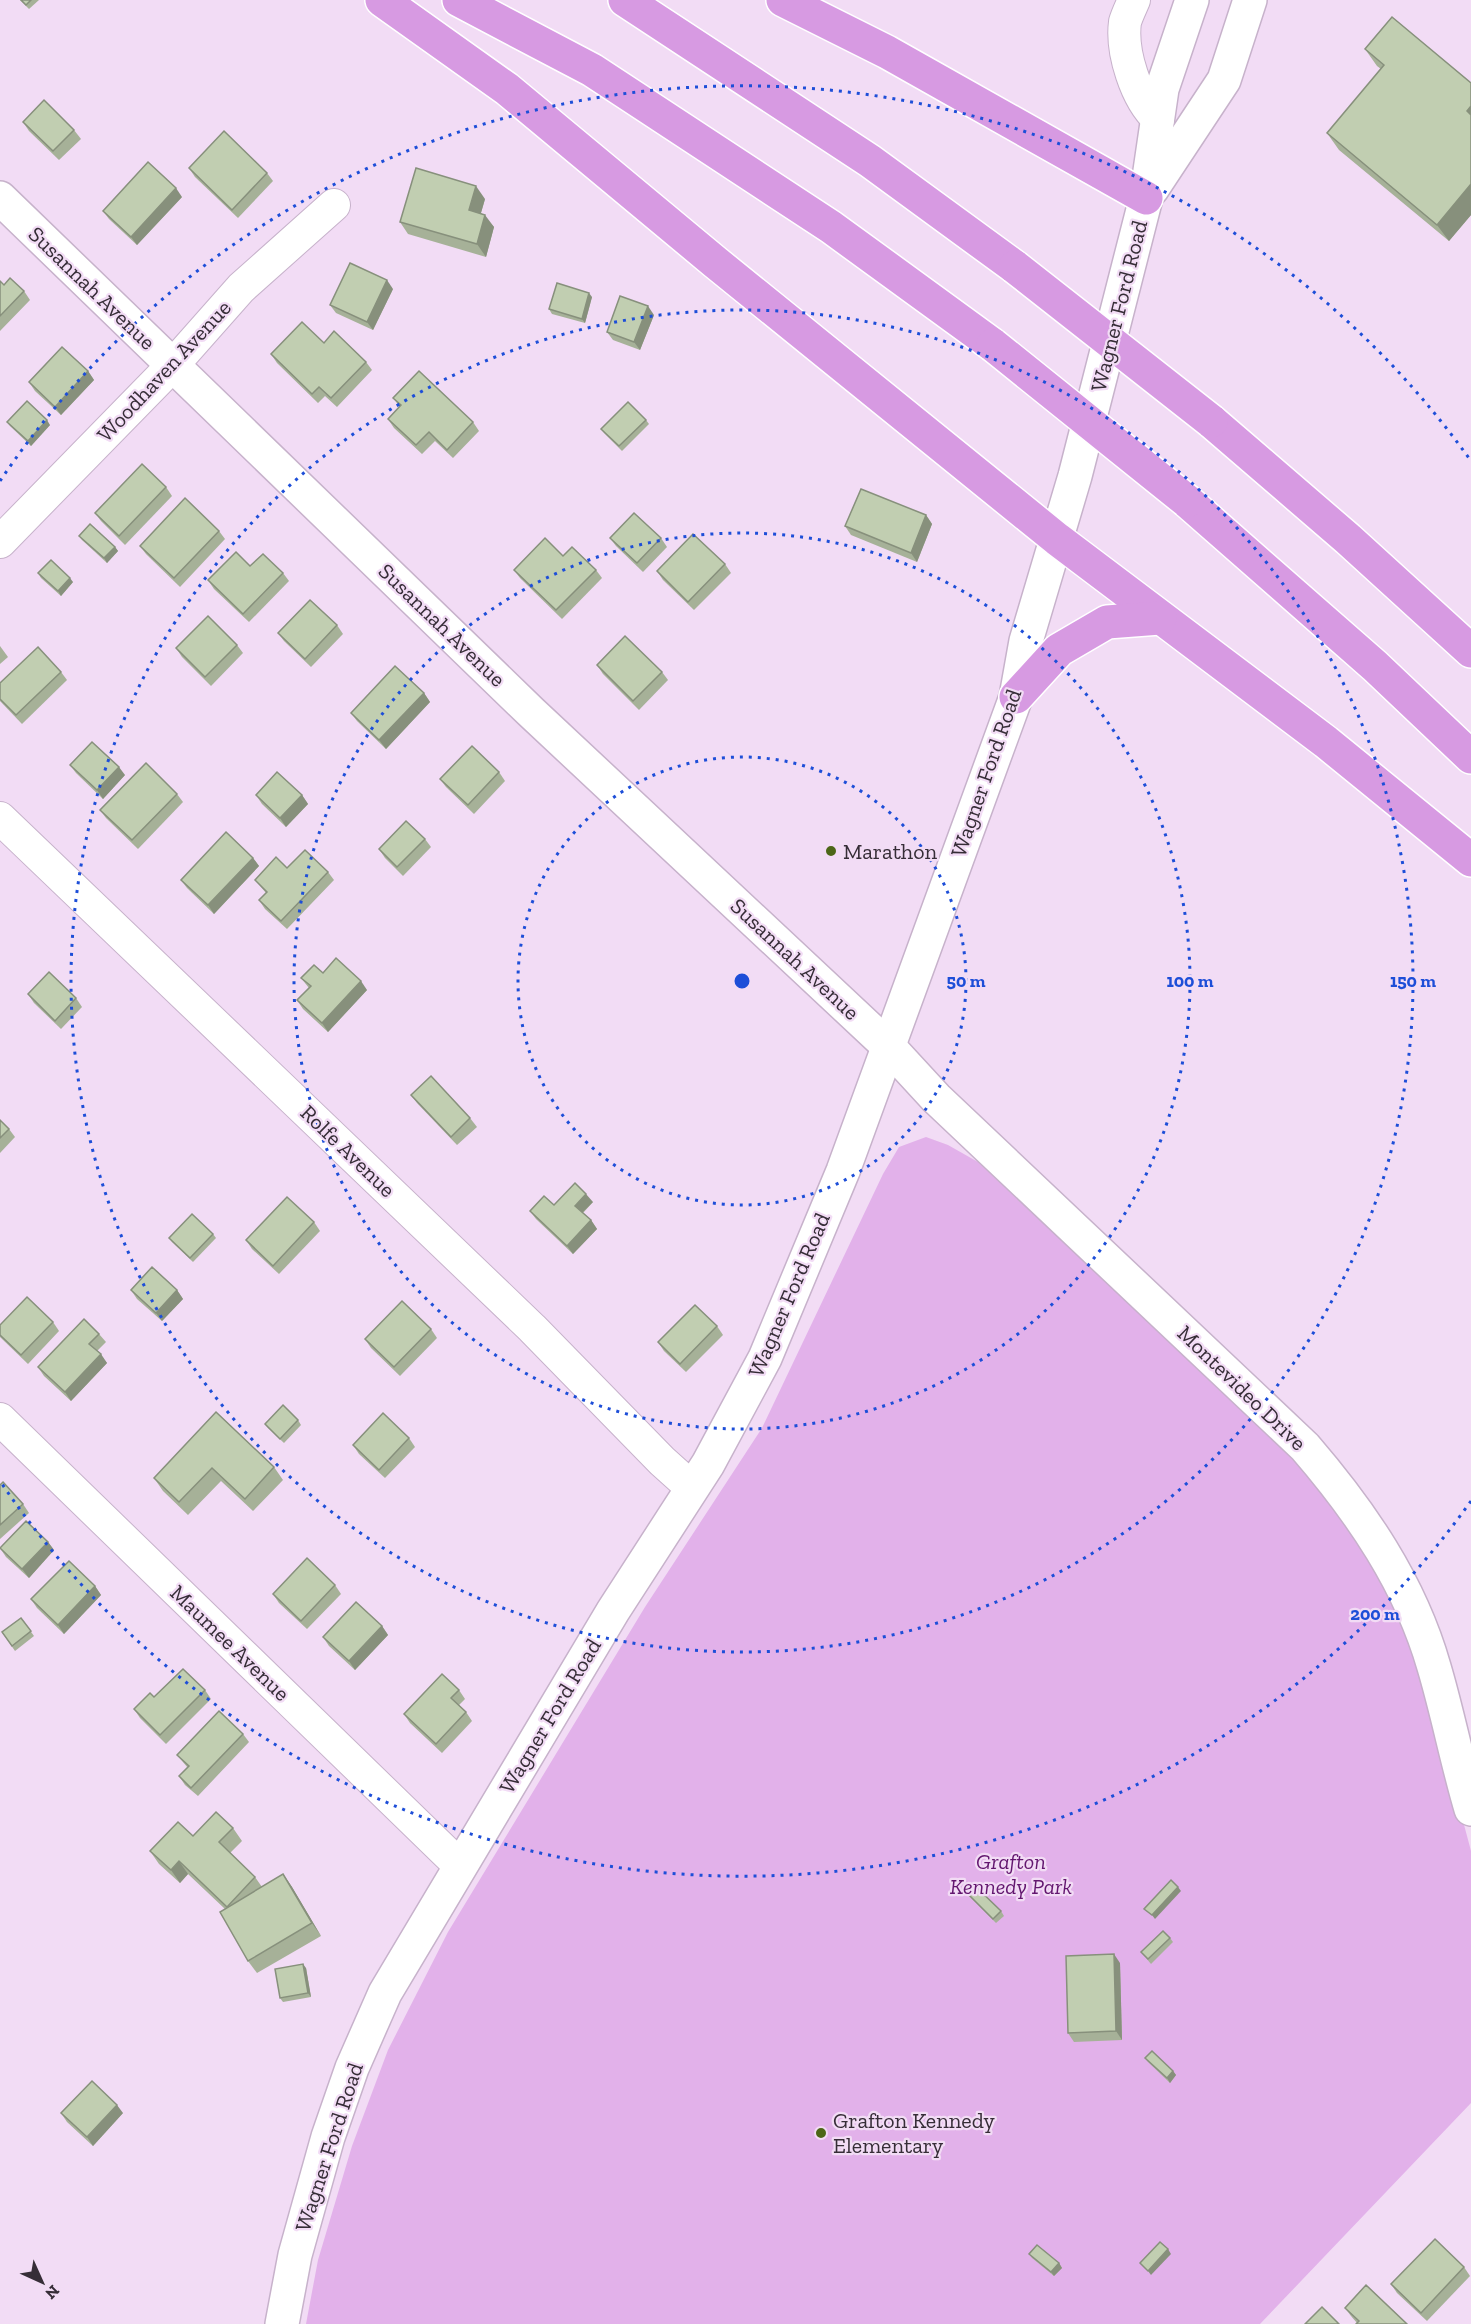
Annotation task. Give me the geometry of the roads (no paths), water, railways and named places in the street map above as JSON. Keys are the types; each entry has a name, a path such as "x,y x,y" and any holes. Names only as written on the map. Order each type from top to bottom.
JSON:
{"highway":[{"path":"382,0 507,89 715,262 1057,539 1326,742 1471,860"},
{"path":"459,0 602,76 831,227 993,345 1187,501 1376,666 1471,757"},
{"path":"625,0 870,160 1015,267 1211,421 1348,539 1471,651"},
{"path":"783,0 887,52 1146,198"},
{"path":"1016,697 1059,650 1107,622 1160,618"}],"main road":[{"name":"Wagner Ford Road","path":"282,2324 295,2255 328,2137 352,2068 384,1993 613,1611 692,1488 765,1358 843,1171 1016,697 1024,648 1057,539 1146,198 1162,89 1192,0"},
{"path":"1178,41 1207,0"},
{"name":"Wagner Ford Road","path":"1146,198 1224,80 1250,0"},
{"name":"Susannah Avenue","path":"0,198 531,712 889,1047"},
{"name":"Montevideo Drive","path":"889,1047 936,1098 1305,1448 1341,1488 1382,1548 1409,1599 1434,1665 1471,1809"}],"street":[{"path":"1134,0 1125,22 1126,48 1135,82 1152,113 1158,119"},
{"name":"Woodhaven Avenue","path":"0,542 172,366 241,288 334,205"},
{"name":"Rolfe Avenue","path":"0,818 532,1328 692,1488"},
{"name":"Maumee Avenue","path":"0,1419 460,1866"}],"place":[{"name":"Marathon","path":"831,851"},
{"name":"Grafton Kennedy Elementary","path":"821,2133"}],"park label":[{"name":"Grafton Kennedy Park","path":"1011,1874"}]}
